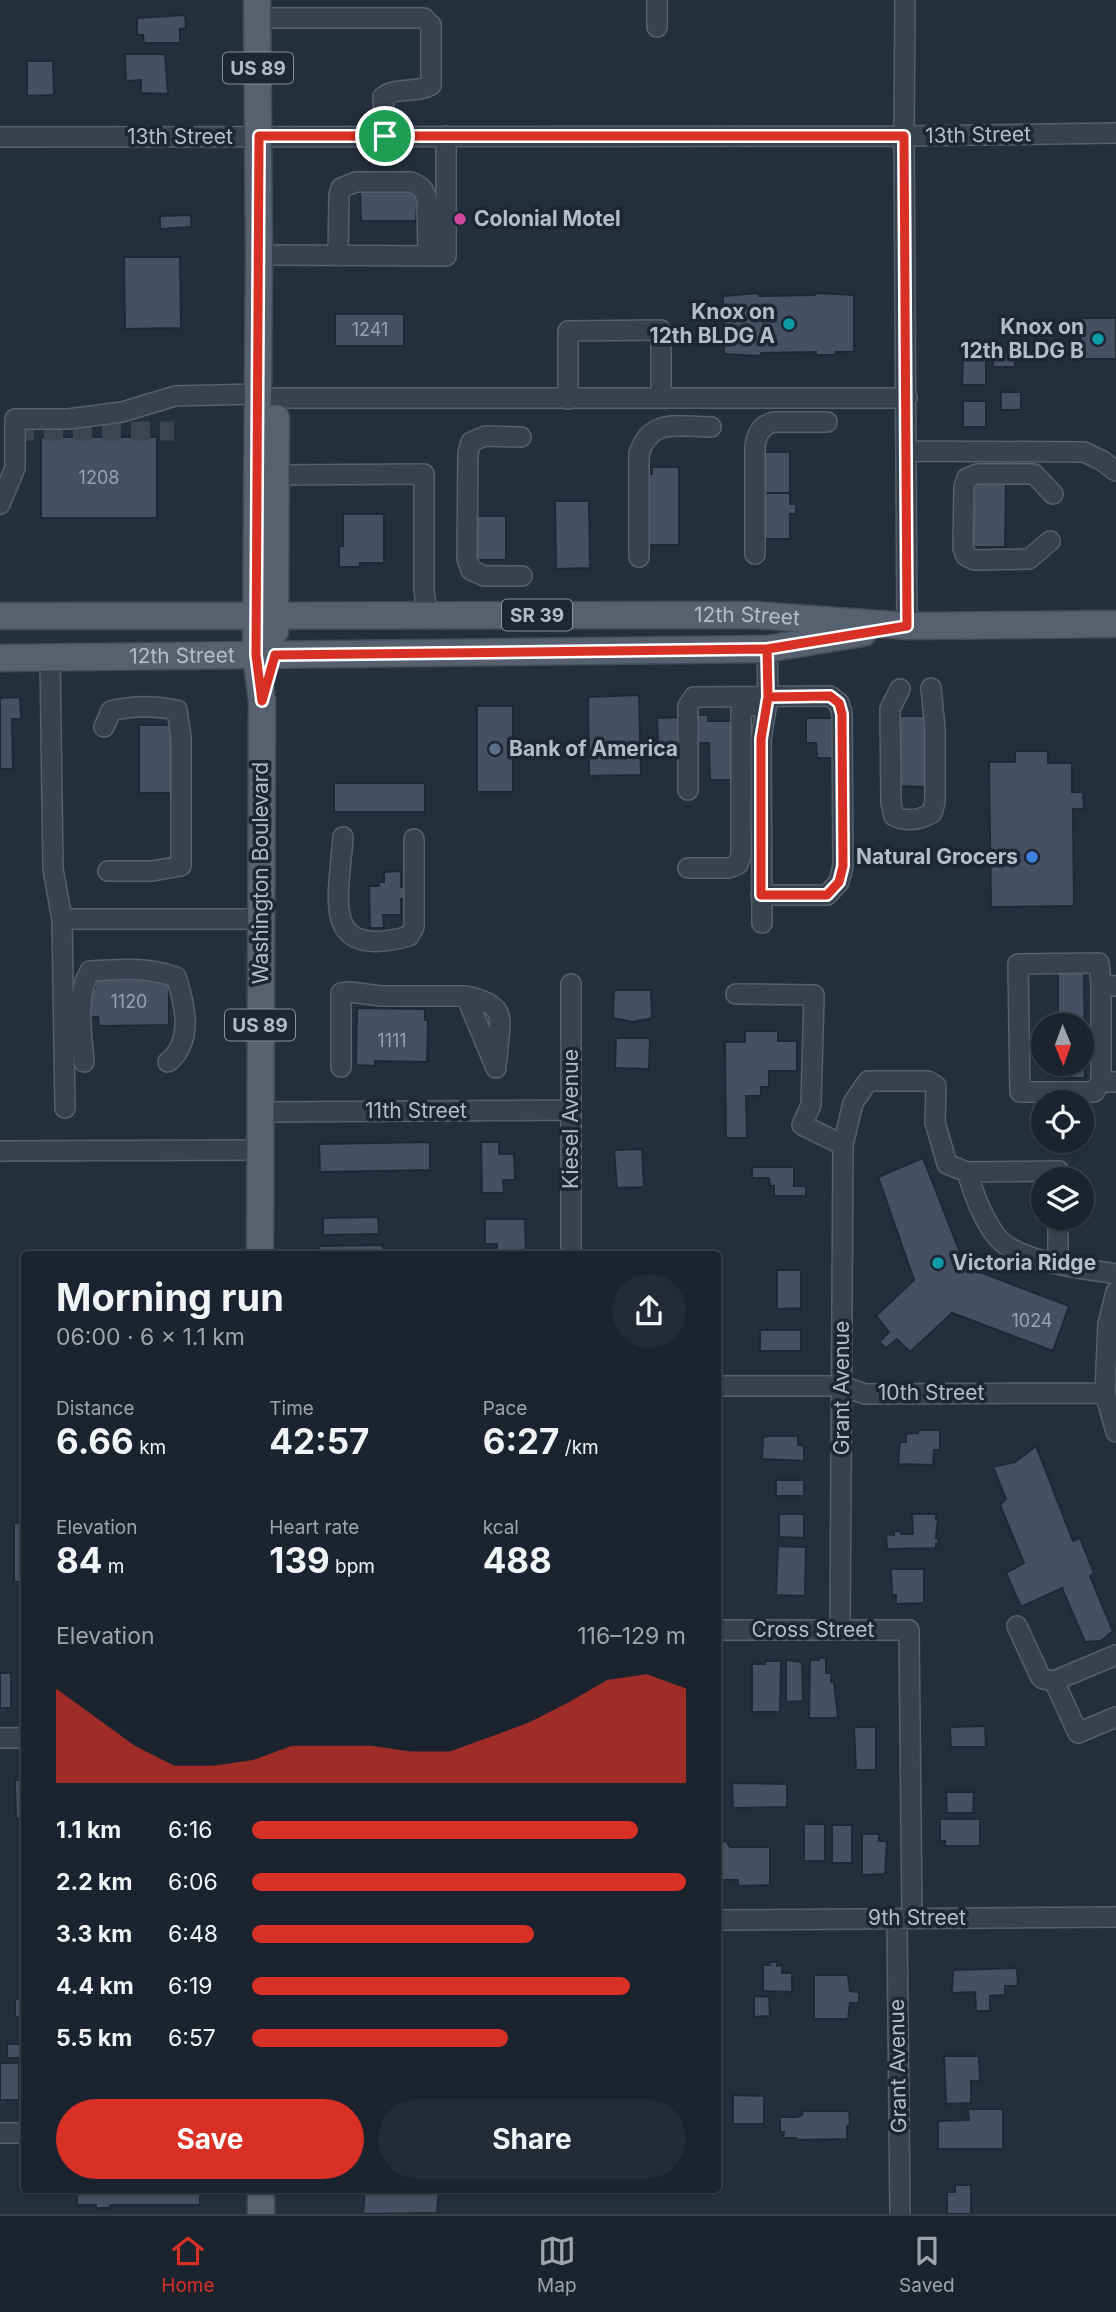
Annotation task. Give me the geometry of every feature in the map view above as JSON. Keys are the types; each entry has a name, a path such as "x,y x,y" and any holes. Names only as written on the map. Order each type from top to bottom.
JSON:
{"main road":[{"name":"Washington Boulevard","path":"257,9 267,396 266,616 262,701 260,1251"},
{"name":"Washington Boulevard","path":"259,136 276,255 267,396 276,475 266,616"},
{"name":"12th Street","path":"0,617 755,615 907,626 1116,624"},
{"name":"12th Street","path":"0,658 767,649 907,626"},
{"path":"261,2193 261,2214"}],"street":[{"path":"657,0 657,27"},
{"path":"905,0 907,626"},
{"path":"257,9 424,18 431,25 431,85 422,90 392,91 383,97 385,136"},
{"name":"13th Street","path":"0,137 904,136 1116,133"},
{"path":"276,255 446,257 446,136"},
{"path":"338,256 341,188 356,182 411,182 420,185 427,200 428,256"},
{"path":"568,399 568,331 661,330 661,398"},
{"path":"0,504 15,468 15,419 68,419 122,412 174,396 906,398"},
{"path":"755,554 755,447 758,433 768,423 774,422 827,422"},
{"path":"639,557 639,454 643,439 650,431 661,428 711,427"},
{"path":"521,437 485,436 471,442 468,453 467,559 471,570 484,576 522,576"},
{"path":"906,451 1084,452 1116,471"},
{"path":"276,475 424,474 426,616"},
{"path":"1050,541 1029,559 974,560 966,556 964,487 967,478 977,474 1034,474 1053,494"},
{"path":"762,923 761,739 768,697 767,649"},
{"path":"50,657 53,869 62,919 65,1108"},
{"path":"900,689 890,709 891,803 894,816 901,819 922,819 932,813 935,802 935,729 931,688"},
{"path":"688,790 688,706 702,697 830,696 839,703 842,714 843,866 839,882 827,895 761,895"},
{"path":"688,868 729,868 738,864 741,855 741,711 768,697"},
{"path":"104,727 111,711 128,706 155,706 177,710 181,737 181,866 107,871"},
{"path":"342,837 338,911 342,928 355,940 378,941 409,936 414,927 414,839"},
{"path":"62,919 261,919"},
{"path":"1100,963 1109,985 1108,1082 1094,1093 1020,1092 1018,964 1100,963"},
{"path":"84,1062 81,1006 83,983 90,971 121,968 158,971 176,977 185,1003 184,1033 178,1054 168,1062"},
{"name":"Kiesel Avenue","path":"571,984 571,1251"},
{"path":"341,1068 341,993 350,992 381,996 466,996 496,1068"},
{"path":"736,994 814,995 811,1105 802,1125 843,1145"},
{"name":"Grant Avenue","path":"840,1630 843,1145 853,1103 868,1081 928,1081 936,1086 935,1122 947,1164 967,1172"},
{"name":"11th Street","path":"261,1112 571,1110"},
{"path":"0,1151 262,1150"},
{"path":"1031,1171 967,1172 977,1202 998,1238 1031,1258 1116,1274"},
{"path":"1058,1230 1058,1264"},
{"path":"1116,1292 1108,1324 1105,1393 1116,1432"},
{"name":"10th Street","path":"721,1386 842,1386 864,1394 1105,1393"},
{"path":"1017,1626 1043,1679 1055,1681 1116,1655"},
{"name":"Cross Street","path":"721,1630 909,1630"},
{"name":"Grant Avenue","path":"900,2214 909,1630"},
{"path":"1055,1681 1078,1732 1116,1717"},
{"path":"0,1738 21,1738"},
{"name":"9th Street","path":"721,1920 1116,1917"},
{"path":"0,2133 21,2133"}],"building":[{"path":"185,15 186,28 180,29 180,43 144,43 143,35 137,35 137,18"},
{"path":"125,54 165,54 168,94 141,93 141,80 126,81"},
{"path":"27,61 53,61 54,95 27,96"},
{"path":"418,190 416,221 361,221 360,191"},
{"path":"191,215 191,227 160,229 160,216"},
{"path":"124,257 180,257 181,328 125,329"},
{"name":"Knox on 12th BLDG A","path":"759,293 759,296 815,293 854,295 854,352 836,352 836,355 816,355 816,352 761,353 761,356 724,354 723,296"},
{"path":"335,314 404,314 404,346 335,346"},
{"name":"Knox on 12th BLDG B","path":"1080,318 1116,318 1116,359 1081,359"},
{"path":"993,352 1015,352 1015,367 993,367"},
{"path":"963,359 986,359 986,385 962,385"},
{"path":"1001,392 1021,392 1021,410 1001,410"},
{"path":"963,401 986,401 986,427 963,427"},
{"path":"41,437 157,437 157,518 41,518"},
{"path":"764,452 790,452 790,493 764,493"},
{"path":"652,467 679,467 679,545 648,545 649,474 652,474"},
{"path":"971,484 1006,484 1005,547 970,547"},
{"path":"764,493 790,493 790,504 796,504 796,514 790,514 790,539 764,539"},
{"path":"555,501 589,501 590,568 556,569"},
{"path":"343,514 384,514 384,563 360,563 360,567 339,567 339,546 343,546"},
{"path":"474,516 506,516 506,560 474,560"},
{"path":"639,695 641,775 589,776 588,697"},
{"path":"20,697 21,719 12,719 13,769 0,769 0,698"},
{"name":"Bank of America","path":"477,706 513,706 513,792 477,792"},
{"path":"708,715 708,721 735,721 736,780 710,780 709,743 658,744 657,718"},
{"path":"896,716 929,716 925,787 900,786"},
{"path":"806,718 833,718 834,758 817,758 816,743 806,743"},
{"path":"139,725 173,725 173,793 139,793"},
{"name":"Natural Grocers","path":"1015,751 1048,751 1048,763 1072,763 1072,792 1083,792 1084,809 1073,809 1074,906 991,907 989,762 1015,762"},
{"path":"334,783 425,783 425,812 334,812"},
{"path":"401,871 401,887 407,887 407,899 401,899 401,915 383,915 384,928 370,928 369,886 379,886 379,882 384,882 384,872"},
{"path":"1058,968 1084,968 1084,1013 1058,1013"},
{"path":"169,979 169,1025 99,1026 98,1017 89,1017 89,988 95,988 95,980"},
{"path":"614,990 651,990 652,1018 633,1022 613,1018"},
{"path":"357,1008 425,1009 425,1020 428,1020 427,1062 375,1061 375,1066 356,1065"},
{"path":"745,1031 778,1031 778,1041 797,1041 797,1071 769,1071 769,1087 761,1087 761,1096 746,1096 747,1138 726,1138 725,1042 745,1042"},
{"path":"616,1038 650,1038 649,1069 615,1068"},
{"path":"1059,1076 1085,1076 1085,1078"},
{"path":"430,1142 430,1170 320,1172 319,1144"},
{"path":"481,1142 499,1142 499,1154 514,1154 515,1180 503,1180 504,1193 482,1193"},
{"path":"642,1149 644,1187 617,1188 614,1150"},
{"name":"Victoria Ridge","path":"923,1158 961,1255 974,1270 1069,1306 1053,1351 952,1313 910,1352 897,1339 886,1348 879,1342 889,1332 876,1316 914,1280 878,1177"},
{"path":"752,1167 794,1167 794,1186 806,1186 806,1196 774,1196 774,1186 770,1186 769,1178 752,1178"},
{"path":"378,1217 379,1234 323,1235 323,1218"},
{"path":"485,1219 525,1219 526,1251 497,1251 497,1244 485,1244"},
{"path":"383,1245 383,1251 319,1251 319,1246"},
{"path":"777,1270 801,1270 801,1308 777,1309"},
{"path":"760,1330 801,1330 801,1351 760,1351"},
{"path":"918,1430 940,1430 940,1450 934,1450 933,1465 898,1464 900,1442 906,1442 906,1434 918,1433"},
{"path":"798,1436 798,1445 804,1446 804,1461 762,1459 763,1437"},
{"path":"1036,1446 1073,1541 1080,1538 1094,1573 1090,1576 1113,1631 1101,1641 1085,1642 1062,1588 1021,1607 1006,1573 1024,1563 1000,1505 1006,1499 993,1467 1015,1462"},
{"path":"776,1480 804,1480 804,1496 776,1496"},
{"path":"779,1514 804,1514 804,1538 779,1537"},
{"path":"912,1514 936,1514 936,1538 939,1544 936,1544 936,1548 887,1549 886,1534 894,1535 894,1531 901,1531 901,1534 913,1534"},
{"path":"14,1523 21,1523 21,1582 14,1582"},
{"path":"778,1546 806,1547 805,1596 776,1595"},
{"path":"891,1569 924,1569 924,1603 896,1604 896,1595 892,1595"},
{"path":"826,1658 826,1673 831,1673 831,1682 834,1682 838,1718 809,1718 810,1660"},
{"path":"786,1660 802,1662 803,1701 786,1702"},
{"path":"765,1661 781,1661 780,1712 752,1712 752,1664 765,1664"},
{"path":"0,1673 11,1673 11,1708 0,1708"},
{"path":"985,1726 986,1747 951,1747 950,1727"},
{"path":"854,1727 876,1727 876,1770 856,1770"},
{"path":"15,1780 21,1780 21,1818 16,1819"},
{"path":"732,1783 787,1784 787,1807 733,1808"},
{"path":"946,1792 974,1792 973,1813 947,1813"},
{"path":"940,1819 980,1819 980,1846 945,1846 945,1841 940,1841"},
{"path":"804,1824 825,1824 825,1861 804,1861"},
{"path":"832,1825 852,1825 852,1863 832,1863"},
{"path":"862,1834 879,1834 879,1841 887,1841 885,1874 862,1875"},
{"path":"726,1841 730,1847 770,1847 770,1885 738,1886 738,1880 721,1880 721,1842"},
{"path":"769,1962 782,1965 782,1973 792,1973 792,1992 763,1991 763,1965 770,1965"},
{"path":"1017,1968 1018,1986 1005,1986 1005,1995 990,1996 990,2011 976,2011 975,1992 952,1993 953,1970"},
{"path":"814,1975 848,1975 850,1991 859,1992 859,2003 850,2003 848,2019 814,2019"},
{"path":"754,1996 769,1997 770,2016 754,2017"},
{"path":"15,1999 21,1999 21,2017 15,2017"},
{"path":"7,2044 21,2044 21,2058 7,2058"},
{"path":"944,2056 979,2056 980,2081 971,2081 971,2103 946,2104"},
{"path":"19,2058 21,2058 21,2096"},
{"path":"0,2063 19,2063 19,2100 0,2100"},
{"path":"733,2095 764,2096 764,2124 733,2124"},
{"path":"968,2109 1003,2109 1003,2149 938,2149 938,2121 969,2120"},
{"path":"803,2111 849,2111 847,2139 783,2138 784,2132 780,2132 780,2117 797,2117 802,2115"},
{"path":"955,2185 971,2185 971,2214 947,2214 947,2192 955,2192"},
{"path":"77,2193 200,2193 200,2205 110,2205 111,2208 96,2208 96,2205 77,2205"},
{"path":"365,2193 439,2193 437,2213 363,2214"}],"tunnel":[{"path":"15,431 174,431"}],"place":[{"name":"Colonial Motel","path":"460,219"},
{"name":"Knox on 12th BLDG A","path":"789,324"},
{"name":"Knox on 12th BLDG B","path":"1098,339"},
{"name":"Bank of America","path":"495,749"},
{"name":"Natural Grocers","path":"1032,857"},
{"name":"Victoria Ridge","path":"938,1263"}],"route":[{"path":"385,136 259,136 256,655 262,701 275,655 767,649 768,697 830,696 839,703 842,714 843,866 839,882 827,895 761,895 761,739 768,697 768,673 767,649 907,626 904,136 385,136"}]}
